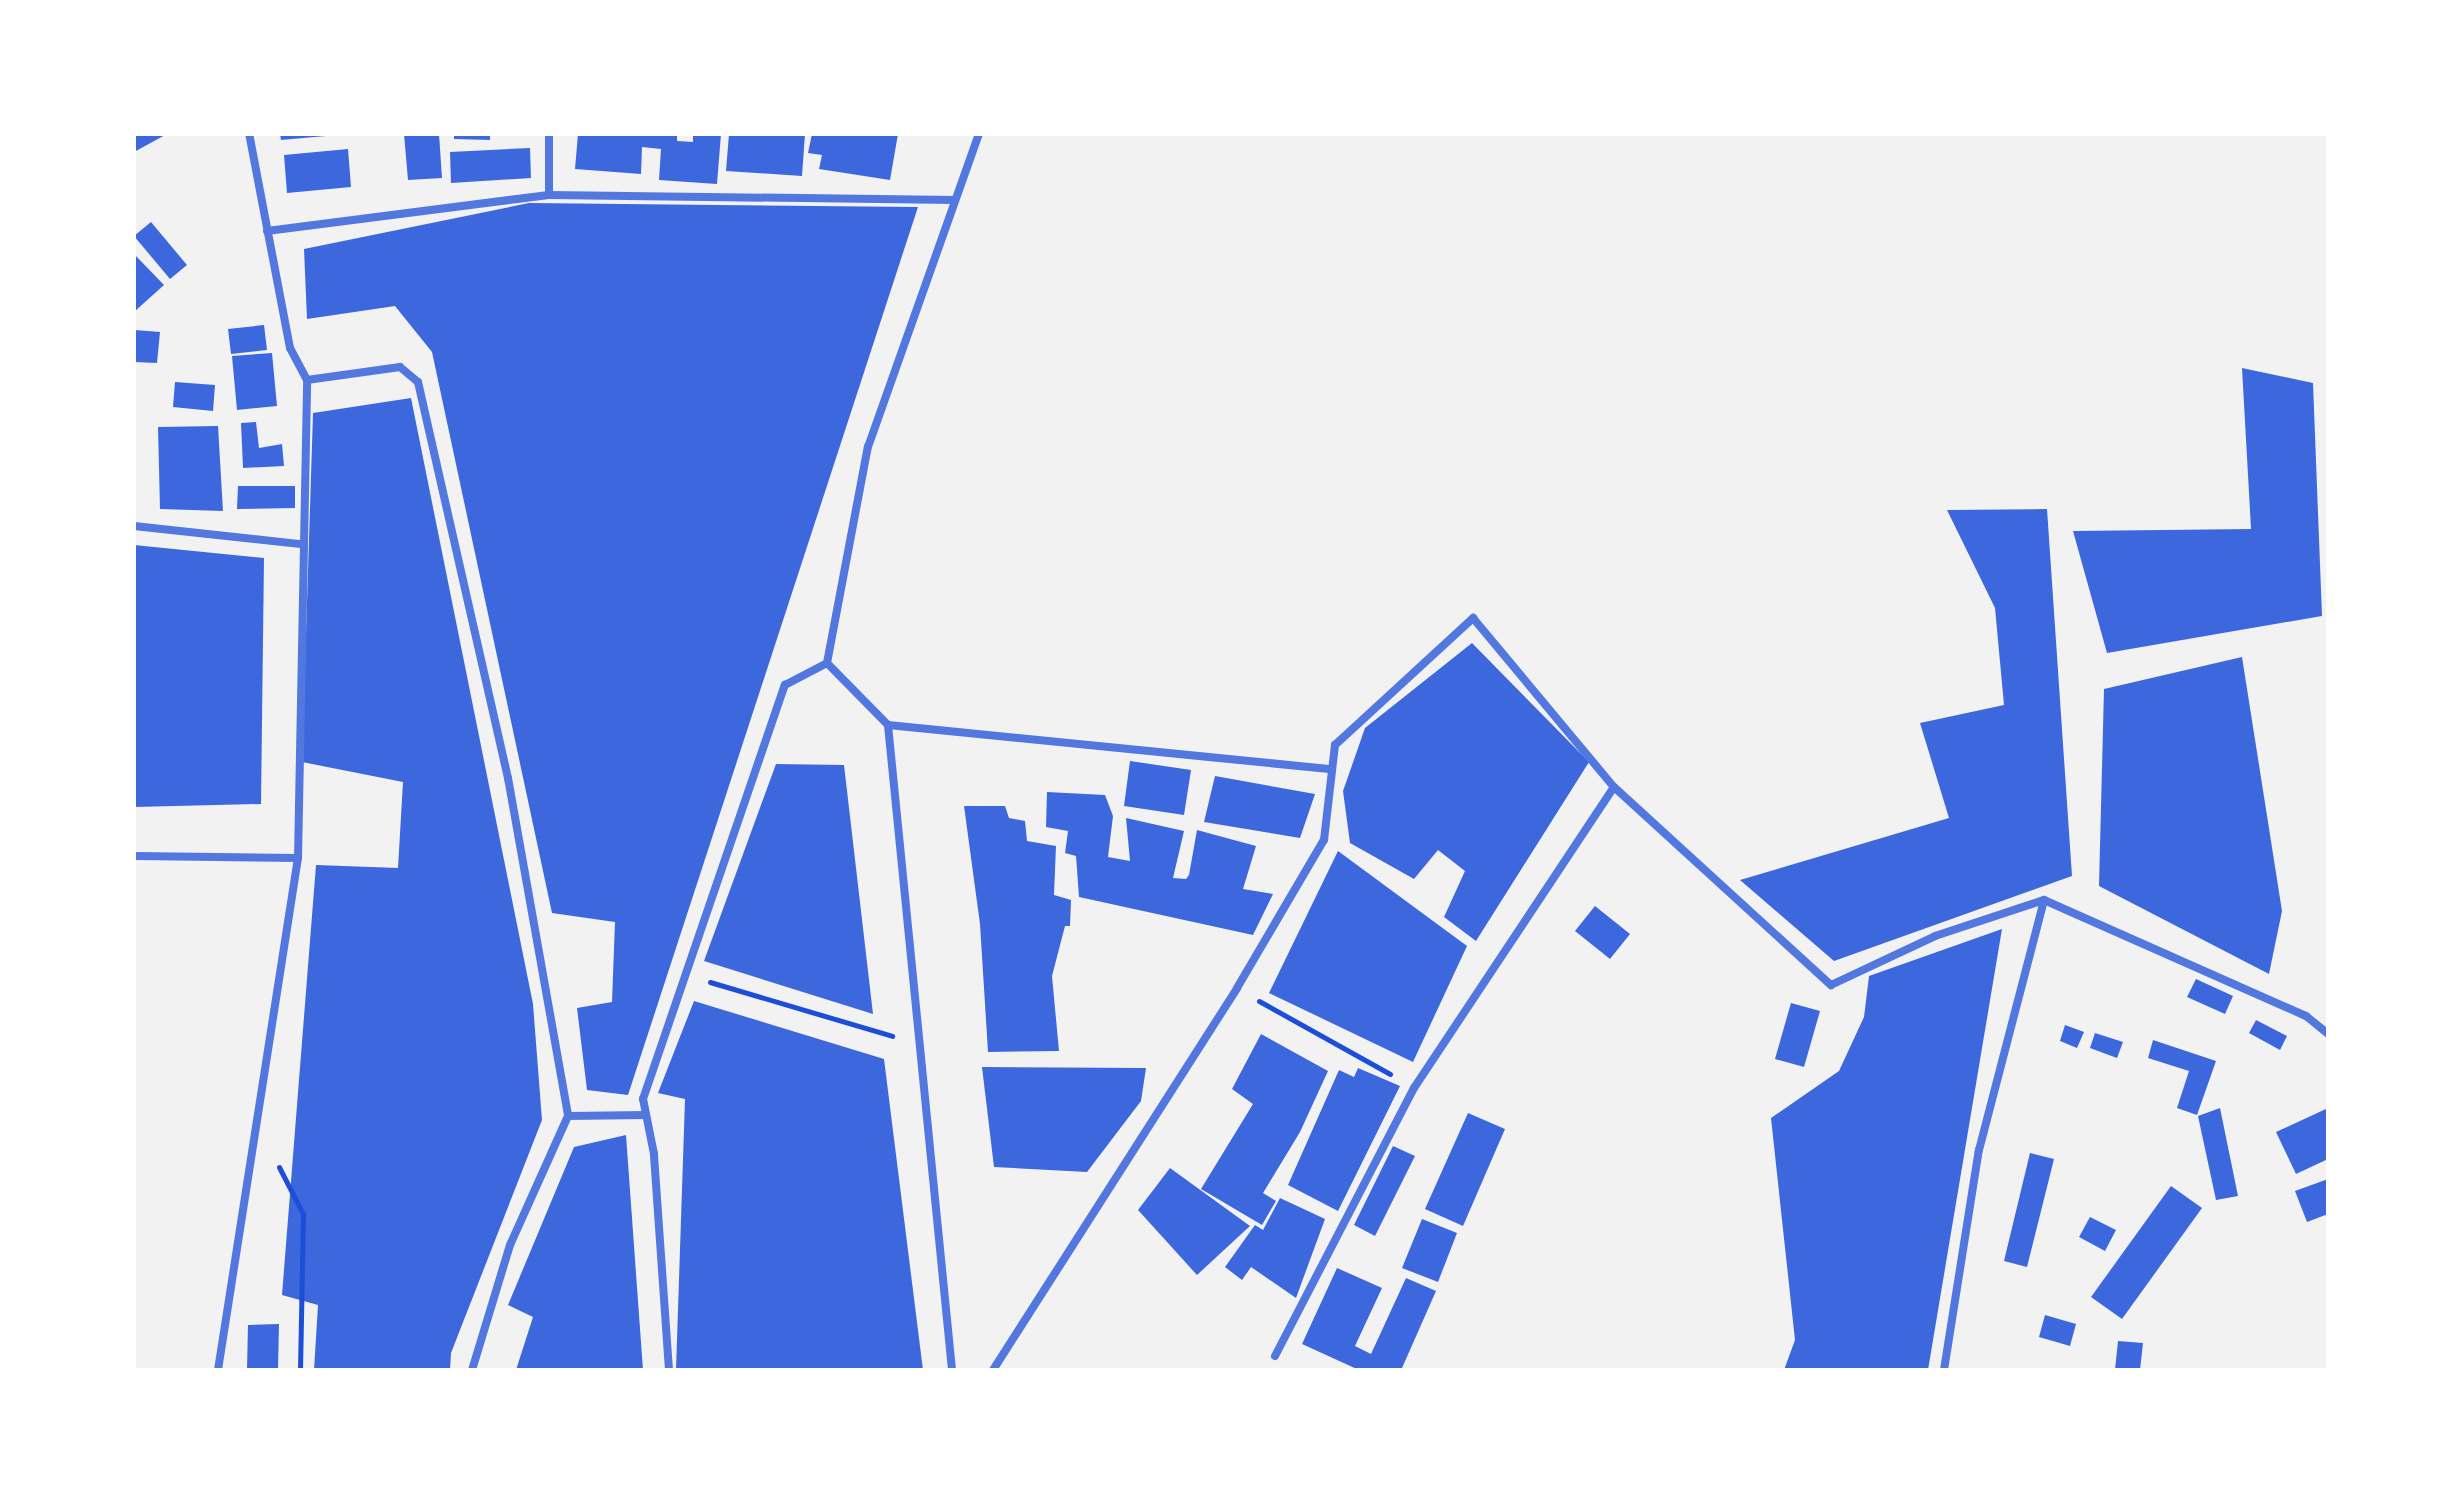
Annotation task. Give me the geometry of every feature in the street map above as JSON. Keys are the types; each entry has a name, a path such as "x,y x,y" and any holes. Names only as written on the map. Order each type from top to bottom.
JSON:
{"street":[{"path":"218,1370 254,1120 298,858 301,544 307,380 290,348 249,134"},
{"path":"549,134 549,195"},
{"path":"827,663 868,447 979,134"},
{"path":"267,231 549,195 955,200"},
{"path":"307,380 400,367 418,382 508,778 568,1116 510,1245 472,1370"},
{"path":"134,526 301,544"},
{"path":"993,1370 1237,988 1324,840 1335,745 1473,618 1614,787 1831,985 1935,936 2044,900 2306,1016 2328,1034"},
{"path":"827,663 888,725 917,1043 952,1370"},
{"path":"669,1370 643,1099 785,685 827,663"},
{"path":"888,725 1332,769"},
{"path":"1275,1356 1414,1088 1614,787"},
{"path":"134,856 298,858"},
{"path":"1944,1370 1957,1316 1979,1150 2044,900"},
{"path":"568,1116 646,1115"}],"path":[{"path":"686,975 917,1043"},
{"path":"1237,988 1414,1088"},
{"path":"254,1120 303,1214 300,1370"}],"building":[{"path":"134,134 167,134 134,152"},
{"path":"280,134 326,134 326,136 281,140"},
{"path":"404,134 439,134 442,178 408,180"},
{"path":"454,134 490,134 490,140 454,139"},
{"path":"578,134 677,134 677,141 693,142 693,134 721,134 717,184 659,180 661,149 642,147 641,174 575,169"},
{"path":"729,134 805,134 802,176 726,171"},
{"path":"812,134 898,134 890,180 819,169 822,155 808,153"},
{"path":"530,148 531,178 451,183 450,152"},
{"path":"348,149 351,187 287,193 284,155"},
{"path":"529,203 918,207 628,1095 587,1090 577,1008 612,1002 615,922 552,913 432,352 395,306 307,319 304,249"},
{"path":"151,222 187,265 170,279 134,236"},
{"path":"134,254 164,285 134,312"},
{"path":"264,325 267,350 231,354 228,329"},
{"path":"135,330 160,332 157,363 134,362"},
{"path":"272,353 277,406 237,410 232,356"},
{"path":"2242,368 2313,383 2322,616 2107,653 2073,531 2251,529"},
{"path":"175,382 215,385 213,411 173,407"},
{"path":"411,398 533,1004 542,1120 451,1353 450,1370 314,1370 318,1305 282,1295 316,865 398,868 403,782 302,762 313,413"},
{"path":"256,422 259,448 282,444 284,466 243,468 241,423"},
{"path":"218,426 223,511 160,509 158,427"},
{"path":"238,486 295,486 295,508 237,509"},
{"path":"2047,509 2072,876 1834,961 1740,880 1949,818 1920,723 2004,705 1995,608 1947,510"},
{"path":"134,545 264,558 261,804 134,807"},
{"path":"1472,643 1589,762 1476,941 1444,917 1465,871 1438,850 1414,879 1350,843 1343,791 1365,728"},
{"path":"2242,657 2282,911 2269,974 2099,886 2104,689"},
{"path":"1130,761 1191,770 1184,815 1124,806"},
{"path":"776,764 844,765 873,1014 704,961"},
{"path":"1215,776 1315,794 1300,838 1204,822"},
{"path":"1047,792 1105,795 1113,816 1108,857 1130,861 1126,818 1184,831 1173,878 1186,879 1189,875 1197,830 1256,846 1243,889 1273,894 1253,935 1079,897 1076,856 1065,853 1068,831 1046,827"},
{"path":"964,806 1005,806 1009,818 1025,821 1027,841 1056,846 1054,895 1071,900 1070,926 1065,926 1052,976 1059,1051 988,1052 980,924"},
{"path":"1338,851 1467,946 1413,1062 1269,993"},
{"path":"1595,906 1630,934 1610,959 1575,931"},
{"path":"2002,929 1928,1370 1784,1370 1795,1340 1771,1118 1839,1071 1864,1017 1869,976"},
{"path":"2196,979 2233,996 2225,1014 2187,997"},
{"path":"694,1001 884,1059 923,1370 676,1370 685,1099 658,1093"},
{"path":"1791,1003 1820,1011 1804,1067 1775,1059"},
{"path":"2256,1020 2287,1036 2280,1050 2249,1033"},
{"path":"2065,1025 2084,1032 2077,1048 2060,1041"},
{"path":"2095,1033 2123,1042 2117,1058 2090,1048"},
{"path":"1261,1034 1328,1071 1300,1132 1263,1193 1276,1201 1262,1225 1201,1189 1253,1104 1232,1089"},
{"path":"2153,1040 2216,1061 2197,1115 2177,1108 2189,1071 2148,1058"},
{"path":"982,1067 1146,1068 1141,1101 1087,1172 994,1167"},
{"path":"1358,1068 1400,1086 1338,1211 1288,1185 1339,1070 1354,1077"},
{"path":"2220,1108 2238,1196 2216,1200 2198,1116"},
{"path":"2328,1108 2328,1159 2296,1174 2276,1132"},
{"path":"1468,1113 1505,1129 1463,1226 1425,1209"},
{"path":"626,1135 643,1370 516,1370 533,1317 508,1305 574,1147"},
{"path":"1393,1146 1415,1156 1375,1236 1354,1225"},
{"path":"2030,1153 2054,1159 2027,1267 2004,1261"},
{"path":"1170,1168 1250,1226 1197,1275 1138,1210"},
{"path":"2328,1179 2328,1214 2307,1222 2295,1191"},
{"path":"2171,1186 2202,1208 2122,1319 2091,1297"},
{"path":"1280,1198 1325,1219 1296,1298 1251,1267 1242,1280 1225,1267 1255,1225 1263,1230"},
{"path":"2090,1217 2116,1230 2105,1251 2079,1237"},
{"path":"1422,1219 1457,1233 1438,1282 1402,1268"},
{"path":"1337,1268 1382,1288 1355,1346 1371,1354 1406,1278 1436,1291 1402,1368 1407,1370 1359,1370 1302,1344"},
{"path":"2045,1315 2076,1324 2070,1346 2039,1337"},
{"path":"279,1324 278,1370 247,1370 248,1325"},
{"path":"2118,1341 2143,1343 2140,1370 2115,1370"}]}
